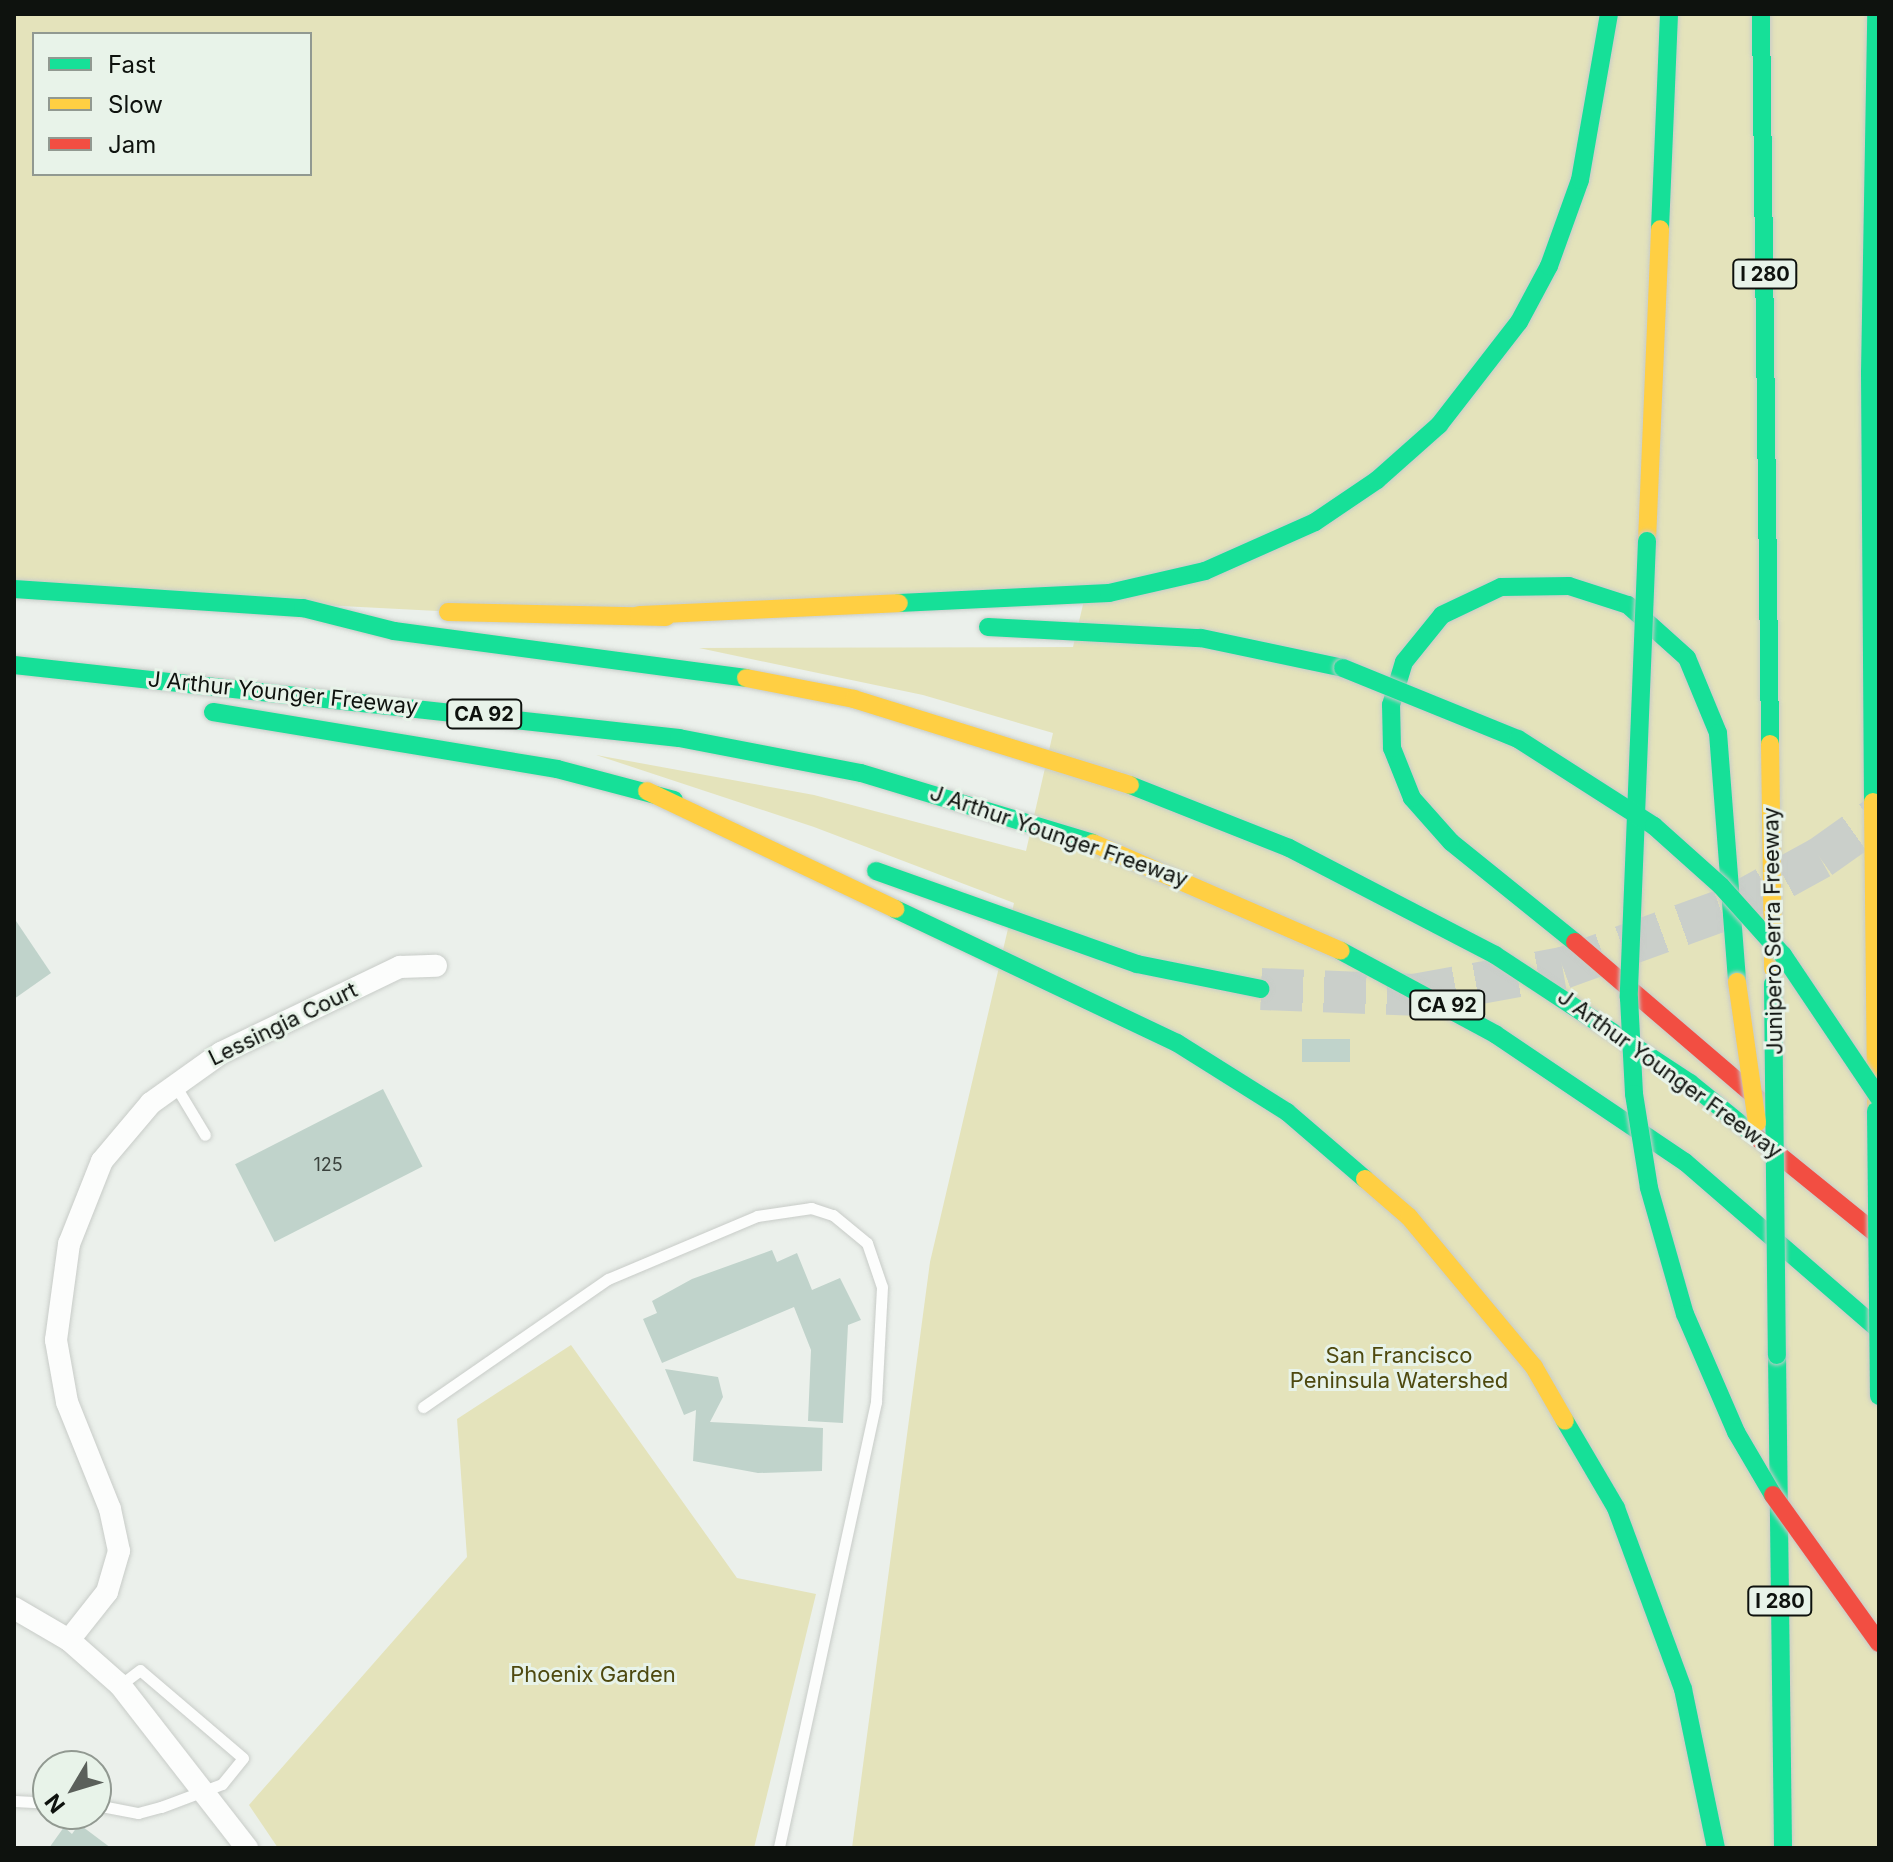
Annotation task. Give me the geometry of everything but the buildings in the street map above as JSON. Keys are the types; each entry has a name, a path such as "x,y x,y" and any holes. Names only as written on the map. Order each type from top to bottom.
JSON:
{"highway":[{"path":"639,615 1134,590 1248,555 1326,515 1439,425 1519,322 1549,266 1580,180 1609,14"},
{"path":"1669,14 1629,998 1634,1094 1649,1188 1685,1314 1736,1432 1800,1541 1879,1643"},
{"name":"Junipero Serra Freeway","path":"1761,14 1783,1848"},
{"path":"1876,14 1870,279 1879,1396"},
{"path":"1870,279 1879,347"},
{"path":"1776,1200 1743,1058 1718,733 1687,658 1628,605 1569,586 1501,587 1442,615 1404,662 1391,705 1392,748 1412,798 1451,842 1676,1024 1797,1135"},
{"name":"J Arthur Younger Freeway","path":"14,589 303,608 394,631 640,659 814,690 1041,753 1218,818 1373,889 1548,987 1727,1110 1879,1236"},
{"path":"303,608 399,610"},
{"path":"428,611 897,625"},
{"path":"970,626 1163,634 1343,668 1518,739 1654,826 1721,886 1783,955 1878,1104"},
{"name":"J Arthur Younger Freeway","path":"14,665 679,738 861,773 1080,838 1293,925 1495,1034 1685,1162 1879,1330"},
{"path":"14,682 136,700"},
{"path":"193,709 557,769 647,791 819,850"},
{"path":"647,791 1177,1043 1287,1112 1409,1217 1521,1349 1616,1508 1680,1678 1716,1848"},
{"path":"862,866 1137,964 1261,989"},
{"path":"1853,1188 1879,1218"}],"street":[{"name":"Lessingia Court","path":"69,1640 107,1592 119,1551 60,1372 63,1273 78,1214 102,1161 133,1120 175,1085 221,1053 400,967 436,966"},
{"path":"14,1608 69,1640 120,1685 247,1848"}],"lane":[{"path":"175,1085 205,1135"},
{"path":"423,1407 608,1279 757,1216 811,1208 833,1215 867,1243 882,1287 876,1402 779,1848"},
{"path":"112,1808 138,1813 222,1784 243,1758 140,1670 120,1685"}],"green space":[{"name":"San Francisco Peninsula Watershed","path":"14,14 1879,14 1879,1848 852,1848 930,1262 1014,903 814,827 596,755 814,795 1026,851 1053,733 923,695 699,648 1073,647 1085,596 457,612 14,589"},
{"name":"Phoenix Garden","path":"571,1345 737,1578 816,1594 754,1848 278,1848 249,1805 467,1557 457,1419"}],"tunnel":[{"path":"1261,989 1414,995 1563,968 1729,908 1820,858 1879,816"}],"traffic: fast":[{"path":"899,603 1109,593 1205,571 1315,522 1377,480 1439,425 1519,322 1549,266 1580,180 1609,14"},
{"path":"1660,229 1669,14"},
{"path":"1761,14 1770,744"},
{"path":"1873,802 1870,373 1876,14"},
{"path":"1647,541 1629,998 1634,1094 1649,1188 1685,1314 1736,1432 1773,1495"},
{"path":"1575,942 1451,842 1412,798 1392,748 1391,705 1404,662 1442,615 1501,587 1569,586 1628,605 1687,658 1718,733 1737,982"},
{"path":"14,589 303,608 394,631 746,678"},
{"path":"988,627 1201,638 1343,668"},
{"path":"14,665 679,738 861,773 1093,843"},
{"path":"1343,668 1518,739 1654,826 1721,886 1783,955 1879,1098"},
{"path":"213,712 557,769 674,800"},
{"path":"1130,785 1289,848 1495,955 1690,1083 1753,1134"},
{"path":"876,871 1137,964 1261,989"},
{"path":"895,909 1177,1043 1287,1112 1365,1179"},
{"path":"1341,951 1495,1034 1685,1162 1879,1330"},
{"path":"1773,984 1777,1355"},
{"path":"1876,1111 1879,1396"},
{"path":"1777,1355 1783,1848"},
{"path":"1565,1421 1616,1508 1683,1689 1716,1848"}],"traffic: slow":[{"path":"1647,541 1660,229"},
{"path":"639,615 899,603"},
{"path":"448,612 666,617"},
{"path":"746,678 854,699 1130,785"},
{"path":"1770,744 1773,969"},
{"path":"647,791 895,909"},
{"path":"1873,802 1876,1111"},
{"path":"1093,843 1341,951"},
{"path":"1737,982 1757,1123"},
{"path":"1365,1179 1409,1217 1534,1367 1565,1421"}],"traffic: jam":[{"path":"1575,942 1771,1110"},
{"path":"1753,1134 1879,1236"},
{"path":"1773,1495 1879,1643"}]}
